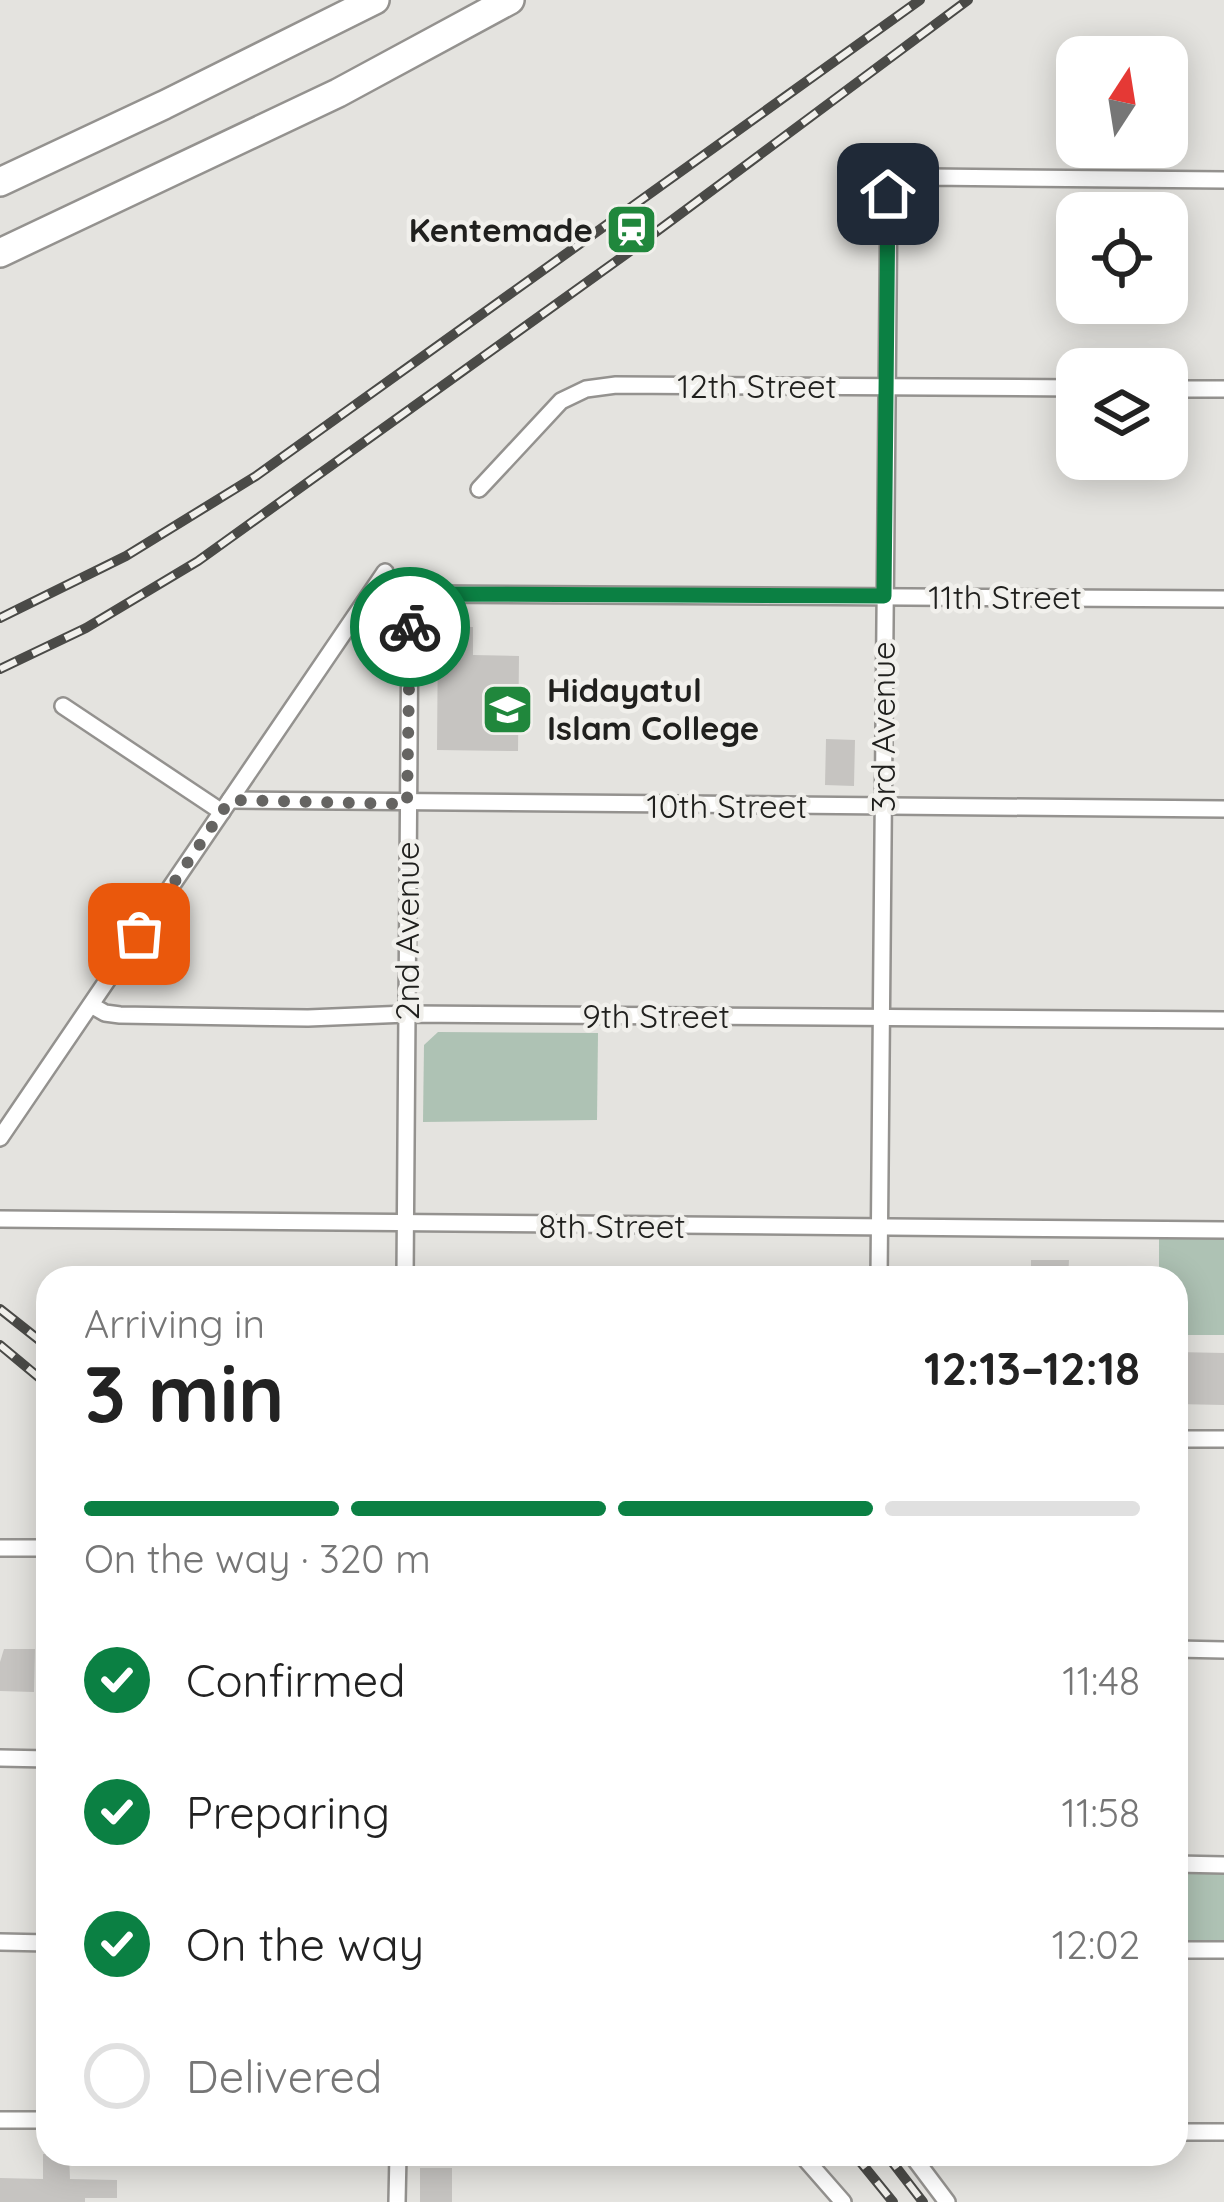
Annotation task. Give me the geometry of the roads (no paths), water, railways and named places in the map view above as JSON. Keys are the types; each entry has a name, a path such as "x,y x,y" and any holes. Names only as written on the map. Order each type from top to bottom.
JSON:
{"highway":[{"path":"0,182 375,0"},
{"path":"0,253 338,93 510,0"}],"street":[{"name":"3rd Avenue","path":"879,1266 889,185 896,178 1224,180"},
{"name":"12th Street","path":"478,489 561,401 586,389 616,385 1056,388"},
{"path":"1188,389 1224,389"},
{"path":"0,1138 385,572"},
{"name":"11th Street","path":"427,594 1224,598"},
{"name":"2nd Avenue","path":"405,1266 410,611 414,599 427,594"},
{"path":"63,706 226,806"},
{"name":"10th Street","path":"226,806 1224,809"},
{"name":"9th Street","path":"91,1005 120,1016 1224,1020"},
{"name":"8th Street","path":"0,1219 1224,1230"},
{"path":"1188,1439 1224,1439"},
{"path":"0,1548 36,1548"},
{"path":"1188,1649 1224,1650"},
{"path":"0,1759 36,1759"},
{"path":"1188,1864 1224,1864"},
{"path":"0,1942 36,1943"},
{"path":"1188,1950 1224,1950"},
{"path":"0,2120 36,2120"},
{"path":"1188,2132 1224,2132"},
{"path":"398,2166 398,2202"},
{"path":"812,2166 843,2202"},
{"path":"919,2166 947,2202"}],"railway":[{"path":"0,618 126,556 256,476 920,0"},
{"path":"0,669 86,628 198,561 629,252 968,0"},
{"path":"0,1309 36,1338"},
{"path":"0,1345 36,1375"},
{"path":"864,2166 893,2202"},
{"path":"895,2166 923,2202"}],"place":[{"name":"Kentemade","path":"632,230"},
{"name":"Hidayatul Islam College","path":"508,709"}]}
